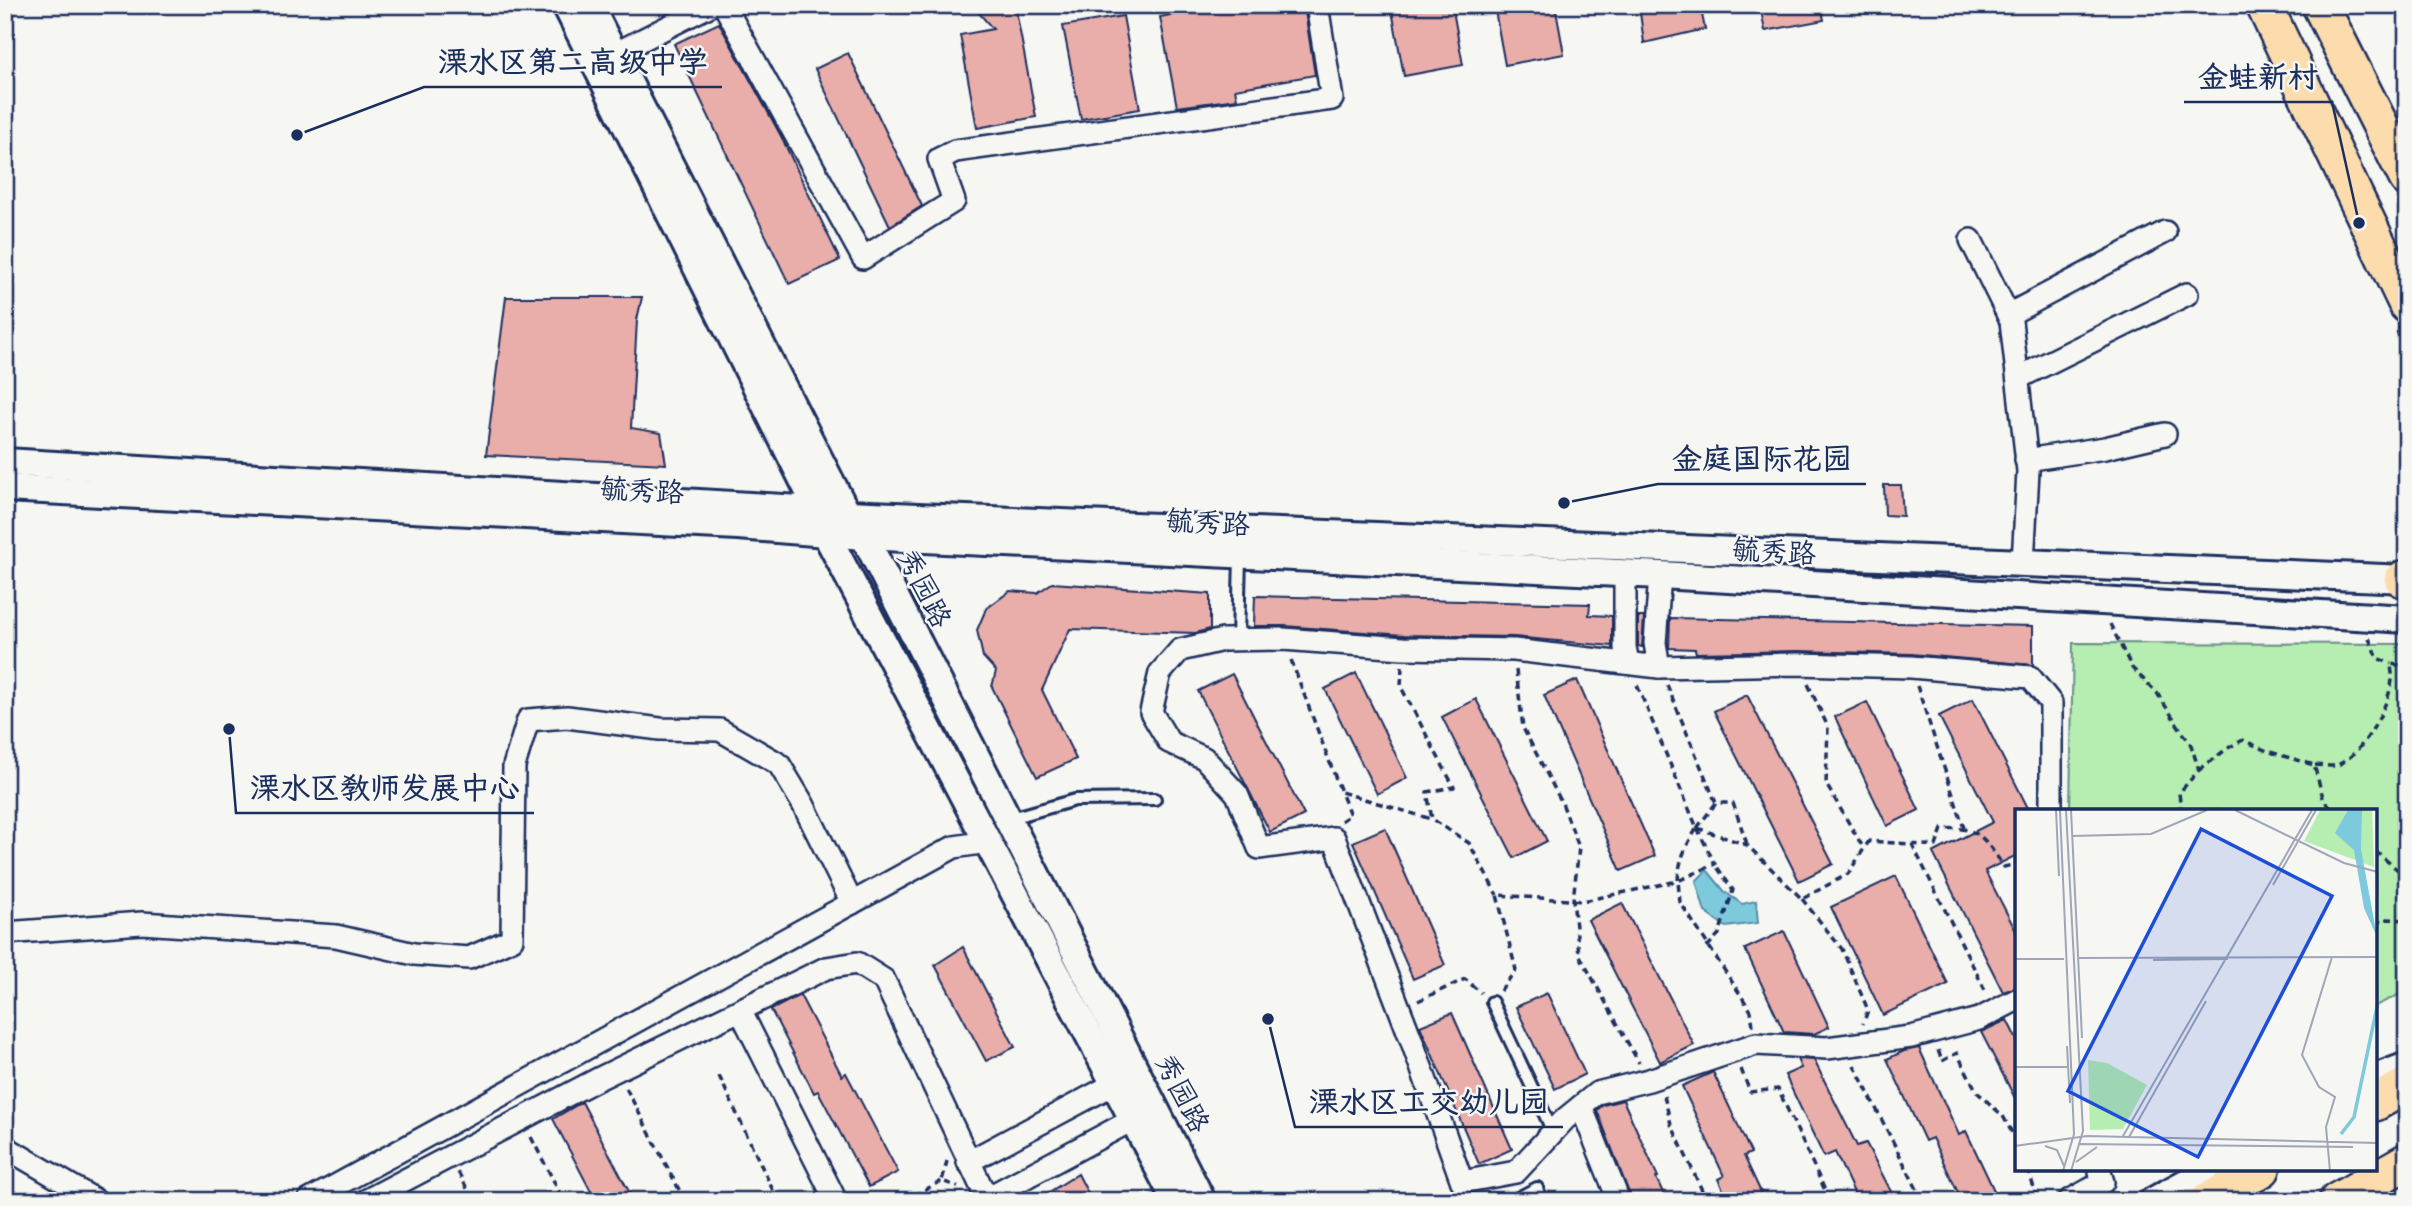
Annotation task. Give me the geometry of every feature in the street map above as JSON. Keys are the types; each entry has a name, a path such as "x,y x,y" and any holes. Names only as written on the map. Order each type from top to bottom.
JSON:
{"main road":[{"path":"2264,5 2407,305"},
{"path":"2320,5 2407,178"},
{"path":"2377,1102 2407,1084"},
{"path":"2337,1201 2407,1161"},
{"path":"2208,1201 2259,1171"}],"street":[{"name":"秀园路","path":"566,5 604,58 847,514 864,536 1008,819 1126,1078 1144,1113 1202,1201"},
{"name":"秀园路","path":"589,5 604,58 821,521 988,842 1126,1078"},
{"path":"604,58 711,5"},
{"path":"724,5 863,258 954,201 939,159 955,151 1332,99 1317,5"},
{"path":"2008,315 2165,232"},
{"path":"1971,240 2011,321 2026,460 2023,563"},
{"path":"2018,378 2187,294"},
{"path":"2026,460 2105,448 2165,434"},
{"name":"毓秀路","path":"5,462 821,521 864,536 1660,575 2407,619"},
{"name":"毓秀路","path":"5,488 821,521 847,514 2406,579"},
{"path":"1625,575 1625,647 1628,663"},
{"path":"1659,667 1655,643 1660,575"},
{"path":"2015,1001 1979,1019 1911,1037 1827,1048 1756,1044 1654,1079 1597,1093 1553,1132 1516,1172 1462,1182 1334,838 1259,848 1237,794 1204,758 1169,742 1151,712 1160,673 1180,650 1223,640 1283,639 1402,648 1514,650 1659,667 1798,664 1911,667 2030,677 2052,703 2051,809"},
{"path":"5,933 142,923 336,936 414,954 469,958 512,939 514,766 528,720 567,717 660,729 720,730 779,764 803,804 852,903"},
{"path":"308,1201 954,847 988,842"},
{"path":"365,1201 617,1070 826,968 857,963 884,980 988,1199 1144,1113"},
{"path":"740,1010 836,1201"},
{"path":"2377,1078 2407,1066"},
{"path":"968,1161 1126,1078"},
{"path":"1581,1106 1619,1201"},
{"name":"秀园路","path":"1144,1113 1176,1201"},
{"path":"5,1147 97,1201"},
{"path":"2069,1201 2103,1182 2100,1171"},
{"path":"2154,1201 2207,1171"}],"lane":[{"path":"1238,640 1240,555"},
{"path":"1008,819 1074,800 1155,799"},
{"path":"1492,1002 1553,1132"},
{"path":"1512,1201 1537,1188 1541,1201"}],"path":[{"path":"2105,601 2110,624 2132,668 2157,693 2191,745 2199,770"},
{"path":"2363,617 2377,658 2391,664 2407,666"},
{"path":"1283,639 1350,815 1314,840"},
{"path":"1402,648 1401,687 1454,788 1427,793 1432,819"},
{"path":"1514,650 1523,728 1562,803 1579,847 1573,900 1579,954 1654,1079 1671,1124 1707,1201"},
{"path":"1628,663 1697,828 1715,864 1733,890 1719,934 1707,947"},
{"path":"1798,664 1828,727 1826,784 1864,849"},
{"path":"2181,809 2179,793 2199,770 2243,740 2267,751 2314,765 2336,765 2357,752 2384,706 2392,680 2391,664"},
{"path":"1659,667 1716,803"},
{"path":"1911,667 1964,828"},
{"path":"2314,765 2324,801 2333,809"},
{"path":"1341,792 1432,819 1469,842 1497,895 1516,970 1492,1002 1465,979 1400,1010"},
{"path":"1716,803 1683,852 1678,881 1680,902 1751,1011 1756,1044"},
{"path":"1716,803 1733,803 1747,845"},
{"path":"1697,828 1747,845 1802,899 1842,949 1868,1010 1849,1045 1923,1201"},
{"path":"1802,899 1848,874 1869,841 1936,845 1942,830 1964,828 1984,838 2004,867 2015,864"},
{"path":"1912,844 1986,989 1989,1014"},
{"path":"2377,853 2398,870 2407,889"},
{"path":"1497,895 1583,901 1678,881 1715,864"},
{"path":"2377,923 2387,919 2407,920"},
{"path":"1932,1032 1942,1061 1957,1054 1977,1092 2003,1116 2015,1137"},
{"path":"1733,1052 1750,1092 1778,1089 1830,1201"},
{"path":"617,1070 685,1201"},
{"path":"719,1076 778,1201"},
{"path":"522,1120 564,1201"},
{"path":"449,1157 474,1201"},
{"path":"2029,1171 2038,1201"},
{"path":"903,1201 942,1181"},
{"path":"1838,1201 1843,1196 1845,1201"}],"green space":[{"path":"2073,643 2407,644 2407,991 2377,1005 2377,809 2070,809"}],"water":[{"path":"1707,870 1725,892 1742,904 1756,901 1758,923 1726,927 1705,912 1696,881"}],"building":[{"path":"972,5 1015,5 1036,117 977,128 960,35 993,29"},
{"path":"1222,5 1304,5 1315,75 1235,89 1237,99 1177,107 1160,17"},
{"path":"1391,5 1452,5 1463,65 1404,76"},
{"path":"1494,5 1555,5 1564,54 1505,65"},
{"path":"1639,5 1700,5 1705,29 1644,43"},
{"path":"1760,5 1821,5 1824,20 1765,31"},
{"path":"1123,16 1140,109 1081,119 1063,26"},
{"path":"719,23 781,136 840,260 789,284 674,44"},
{"path":"848,53 922,206 890,226 815,69"},
{"path":"506,297 642,297 637,320 631,428 661,433 666,464 486,455"},
{"path":"1884,485 1901,485 1903,516 1885,515"},
{"path":"1052,583 1210,594 1210,629 1196,633 1070,629 1042,690 1076,759 1037,777 992,687 996,671 983,657 977,630 986,609 1010,591 1037,593"},
{"path":"1255,596 1590,604 1589,615 1612,616 1612,646 1514,637 1404,635 1254,626"},
{"path":"1638,617 1644,617 1642,647 1638,646"},
{"path":"1670,618 2033,626 2033,665 1911,654 1798,651 1696,653 1695,649 1669,648"},
{"path":"1356,673 1407,778 1377,794 1325,689"},
{"path":"1232,674 1304,815 1270,832 1198,691"},
{"path":"1577,680 1655,856 1621,871 1544,695"},
{"path":"1747,695 1833,864 1799,881 1714,711"},
{"path":"1476,699 1547,841 1514,858 1442,717"},
{"path":"1973,699 2028,809 2015,809 2015,856 1985,871 2015,929 2015,988 2003,992 1933,853 1993,822 1939,716"},
{"path":"1867,702 1919,810 1887,826 1835,717"},
{"path":"1385,828 1445,965 1413,979 1353,842"},
{"path":"1896,876 1948,984 1883,1015 1831,907"},
{"path":"1622,903 1694,1045 1660,1062 1588,920"},
{"path":"1784,931 1829,1027 1814,1034 1784,1032 1745,949"},
{"path":"963,947 1015,1047 986,1061 935,965"},
{"path":"1547,993 1585,1074 1555,1089 1516,1007"},
{"path":"800,995 842,1076 846,1073 898,1172 869,1187 818,1091 814,1093 771,1010"},
{"path":"1452,1013 1512,1149 1479,1164 1420,1026"},
{"path":"2007,1020 2015,1036 2015,1098 1981,1032"},
{"path":"1919,1048 1959,1135 1966,1131 1999,1201 1962,1201 1932,1138 1925,1141 1887,1059"},
{"path":"1797,1059 1814,1060 1857,1146 1866,1143 1896,1201 1858,1201 1835,1152 1824,1157 1785,1075 1801,1068"},
{"path":"1713,1072 1751,1153 1744,1156 1765,1201 1728,1201 1718,1179 1724,1176 1682,1086"},
{"path":"1623,1100 1667,1201 1633,1201 1631,1198 1597,1110 1603,1105"},
{"path":"582,1102 634,1201 596,1201 553,1119"},
{"path":"1078,1174 1092,1201 1035,1201"}],"place":[{"name":"溧水区第二高级中学","path":"297,135"},
{"name":"金蛙新村","path":"2359,223"},
{"name":"金庭国际花园","path":"1564,503"},
{"name":"溧水区教师发展中心","path":"229,729"},
{"name":"溧水区工交幼儿园","path":"1268,1019"}]}
